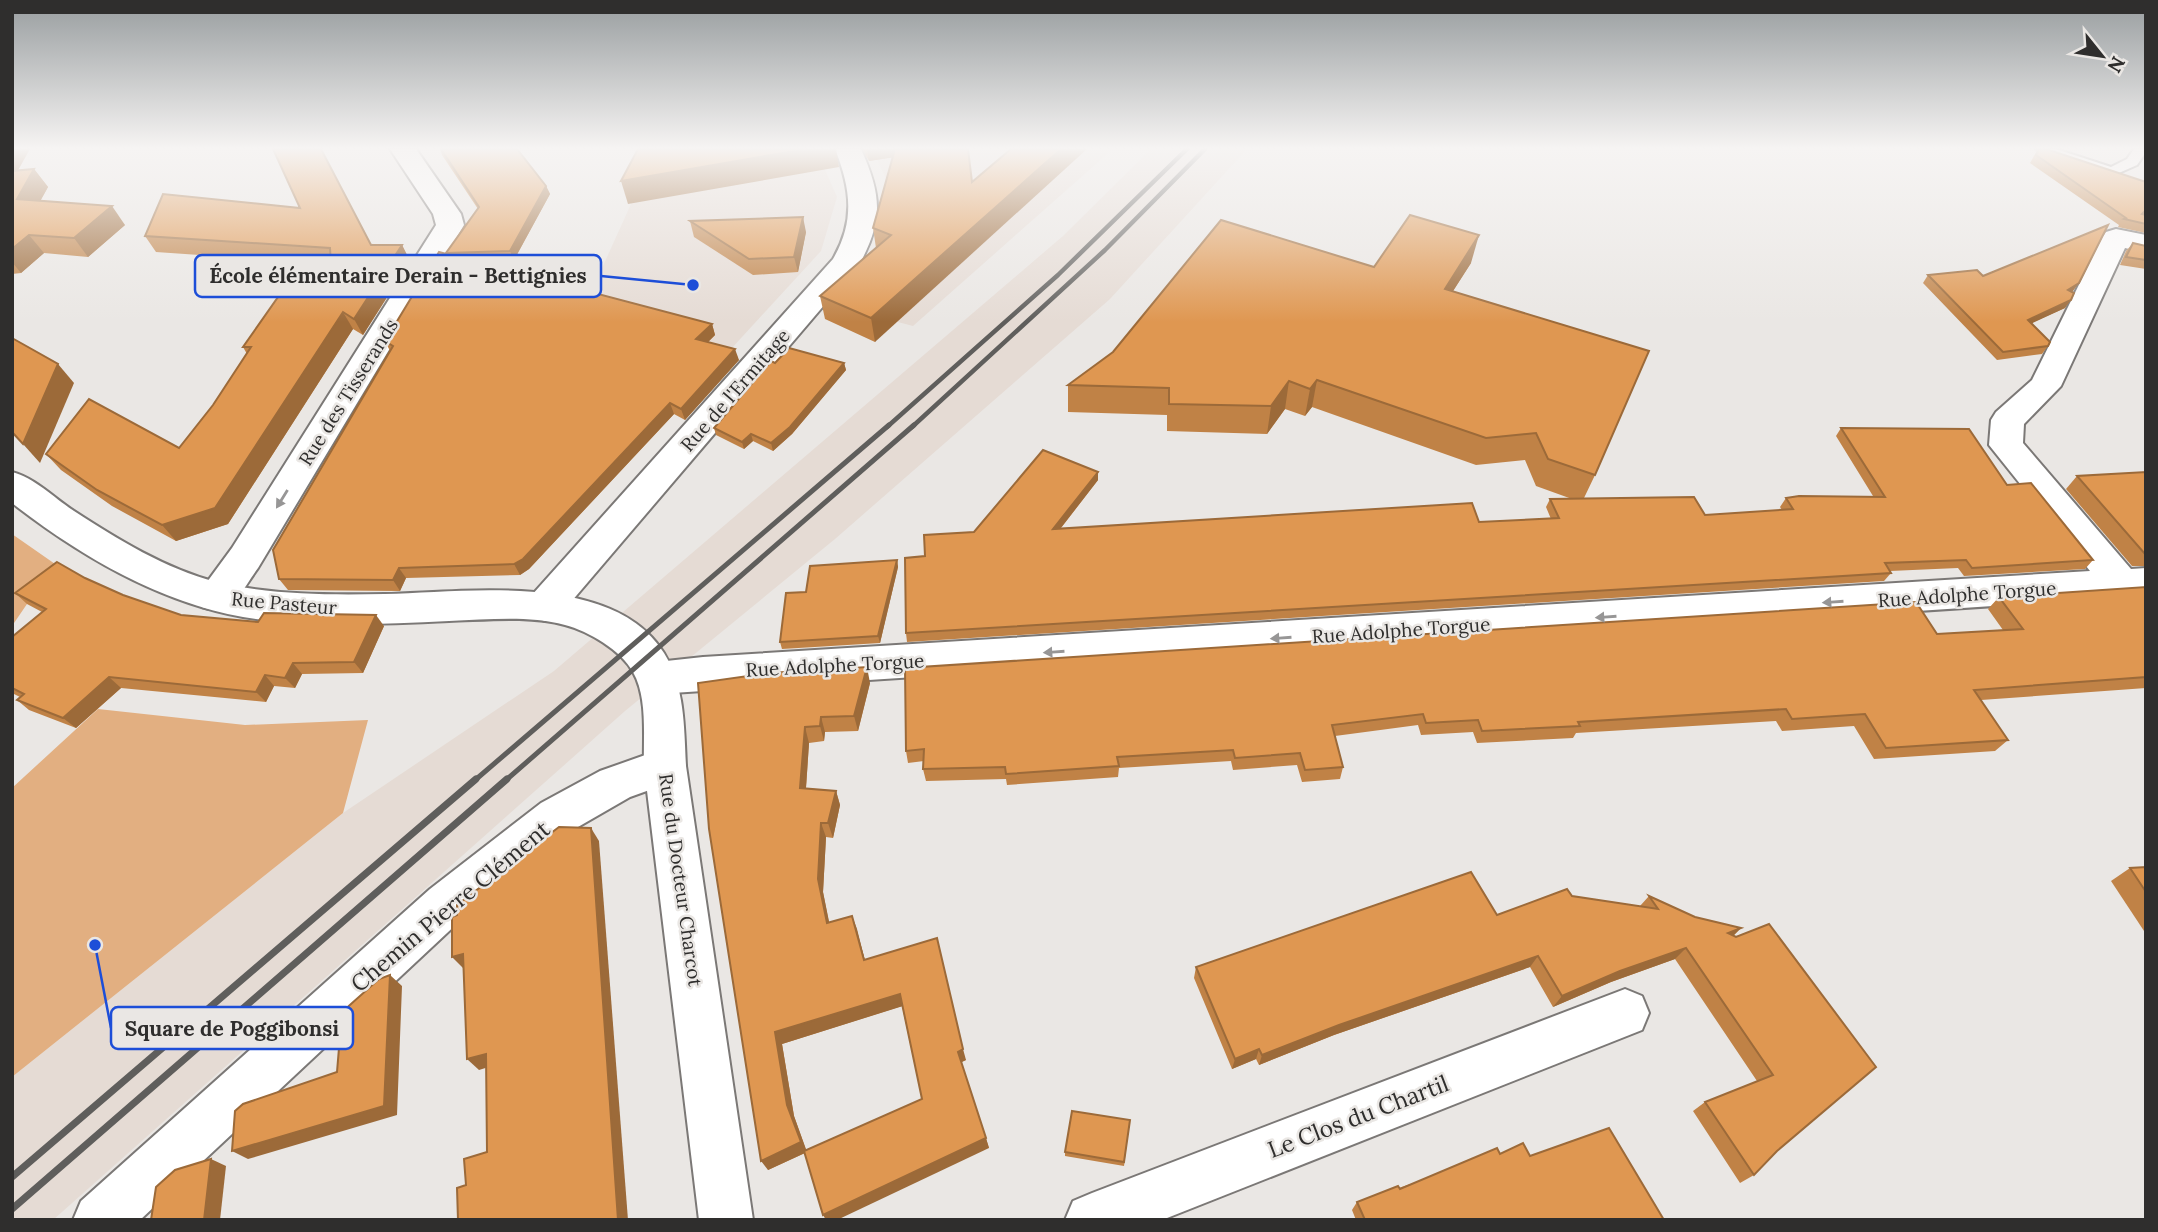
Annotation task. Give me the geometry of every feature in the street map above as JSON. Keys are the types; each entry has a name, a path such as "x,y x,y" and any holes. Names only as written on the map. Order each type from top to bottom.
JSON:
{"street":[{"name":"Rue des Tisserands","path":"215,597 246,558 450,225 442,206"},
{"name":"Rue de l'Ermitage","path":"545,606 845,263 861,226 864,206"},
{"path":"2134,583 2006,445 2008,420 2045,386 2116,238 2146,244"},
{"name":"Rue Pasteur","path":"12,484 61,519 118,553 168,579 215,597 264,605 312,607 503,604 545,606"},
{"name":"Rue Adolphe Torgue","path":"657,678 2134,583"},
{"path":"545,606 585,617 612,631 646,658 657,678"},
{"name":"Rue du Docteur Charcot","path":"657,678 665,766 726,1220"},
{"name":"Chemin Pierre Clément","path":"100,1220 446,904 556,817 615,784 665,766"},
{"name":"Le Clos du Chartil","path":"1092,1220 1625,1013"}],"shaded area":[{"path":"630,206 834,206 821,251 687,397 560,361"},
{"path":"894,206 1048,206 913,326 837,306 897,257"},
{"path":"1093,206 1194,206 1110,299 835,539 625,711 53,1220 12,1220 12,1077 343,813 554,671 1063,236"},
{"path":"12,534 68,573 27,604 12,626"},
{"path":"98,709 245,725 368,720 343,813 12,1077 12,788"}],"building":[{"path":"12,206 111,206 74,238 29,235 12,249"},
{"path":"158,206 351,206 371,245 402,245 354,319 343,312 215,508 162,525 97,490 46,454 89,399 179,448 213,405 251,347 243,347 297,270 331,265 330,248 145,236"},
{"path":"535,206 510,251 446,253 479,207"},
{"path":"879,206 996,206 871,318 820,296 891,235 873,228"},
{"path":"2110,206 2146,206 2142,214 2146,215 2146,224 2124,219 2126,218"},
{"path":"1410,215 1479,235 1445,289 1649,351 1595,475 1548,459 1536,433 1486,438 1317,380 1310,389 1289,381 1271,406 1169,404 1169,388 1068,385 1113,352 1221,220 1374,267"},
{"path":"803,217 794,257 749,259 690,221"},
{"path":"2108,225 2079,283 2068,290 2074,293 2071,300 2028,320 2050,342 2048,346 2003,352 1928,275 1977,270 1983,276"},
{"path":"2133,243 2146,246 2146,260 2126,257"},
{"path":"439,252 712,324 696,339 735,349 681,409 670,403 523,559 514,564 399,568 393,580 279,579 273,550 393,346 385,341"},
{"path":"12,338 58,364 23,444 12,432"},
{"path":"789,348 844,363 790,427 771,443 751,434 742,442 714,428 771,361 775,363"},
{"path":"1841,428 1969,429 2007,485 2031,483 2093,560 1972,568 1966,560 1885,563 1891,573 906,633 905,558 925,556 924,535 974,532 1043,450 1098,472 1053,529 1472,503 1479,522 1559,518 1550,499 1694,497 1705,515 1793,509 1786,498 1799,496 1885,497"},
{"path":"2146,472 2146,554 2145,554 2077,476"},
{"path":"897,560 878,636 780,642 786,593 806,592 810,566"},
{"path":"57,562 123,595 181,615 258,622 264,613 376,615 354,662 293,663 285,678 265,675 256,692 109,677 63,718 17,700 24,694 12,688 12,637 46,609 15,593"},
{"path":"2146,587 2146,677 1974,690 2008,740 1886,748 1865,714 1792,719 1786,709 1482,731 1478,720 1426,723 1423,714 1332,725 1343,767 1305,770 1300,753 1235,758 1233,750 1117,757 1119,766 1006,774 1005,767 923,769 924,749 906,751 905,668 1916,602 1937,634 2023,629 1999,597"},
{"path":"867,667 854,716 821,717 820,726 805,727 800,788 836,791 828,823 821,823 818,879 827,923 852,916 864,960 937,938 963,1049 958,1052 986,1138 823,1215 804,1151 922,1099 900,994 775,1032 787,1105 801,1142 761,1161 709,829 698,683 769,673"},
{"path":"559,827 591,828 618,1220 458,1220 457,1188 466,1185 464,1159 487,1152 486,1054 467,1059 463,954 452,957 452,917 457,915 457,905"},
{"path":"2146,867 2146,892 2130,868"},
{"path":"1471,872 1497,915 1567,889 1572,896 1658,909 1649,896 1695,917 1741,928 1728,933 1736,937 1769,924 1876,1067 1777,1151 1754,1175 1705,1102 1773,1075 1686,948 1620,971 1562,996 1538,956 1339,1025 1262,1055 1259,1049 1235,1059 1196,967"},
{"path":"390,975 384,1106 232,1151 235,1111 243,1104 337,1072 342,1012 379,979"},
{"path":"1072,1111 1130,1120 1124,1162 1065,1152"},
{"path":"1609,1128 1664,1220 1365,1220 1357,1202 1398,1186 1400,1189 1497,1148 1500,1154 1523,1143 1530,1156"},
{"path":"211,1159 204,1220 151,1220 156,1187 175,1170"}],"railway":[{"path":"887,427 1058,275 1128,206"},
{"path":"912,427 1105,250 1148,206"},
{"path":"474,781 889,425"},
{"path":"505,781 914,425"},
{"path":"12,1177 476,779"},
{"path":"12,1209 507,779"}],"place":[{"name":"École élémentaire Derain - Bettignies","path":"693,285"},
{"name":"Square de Poggibonsi","path":"95,945"}]}
